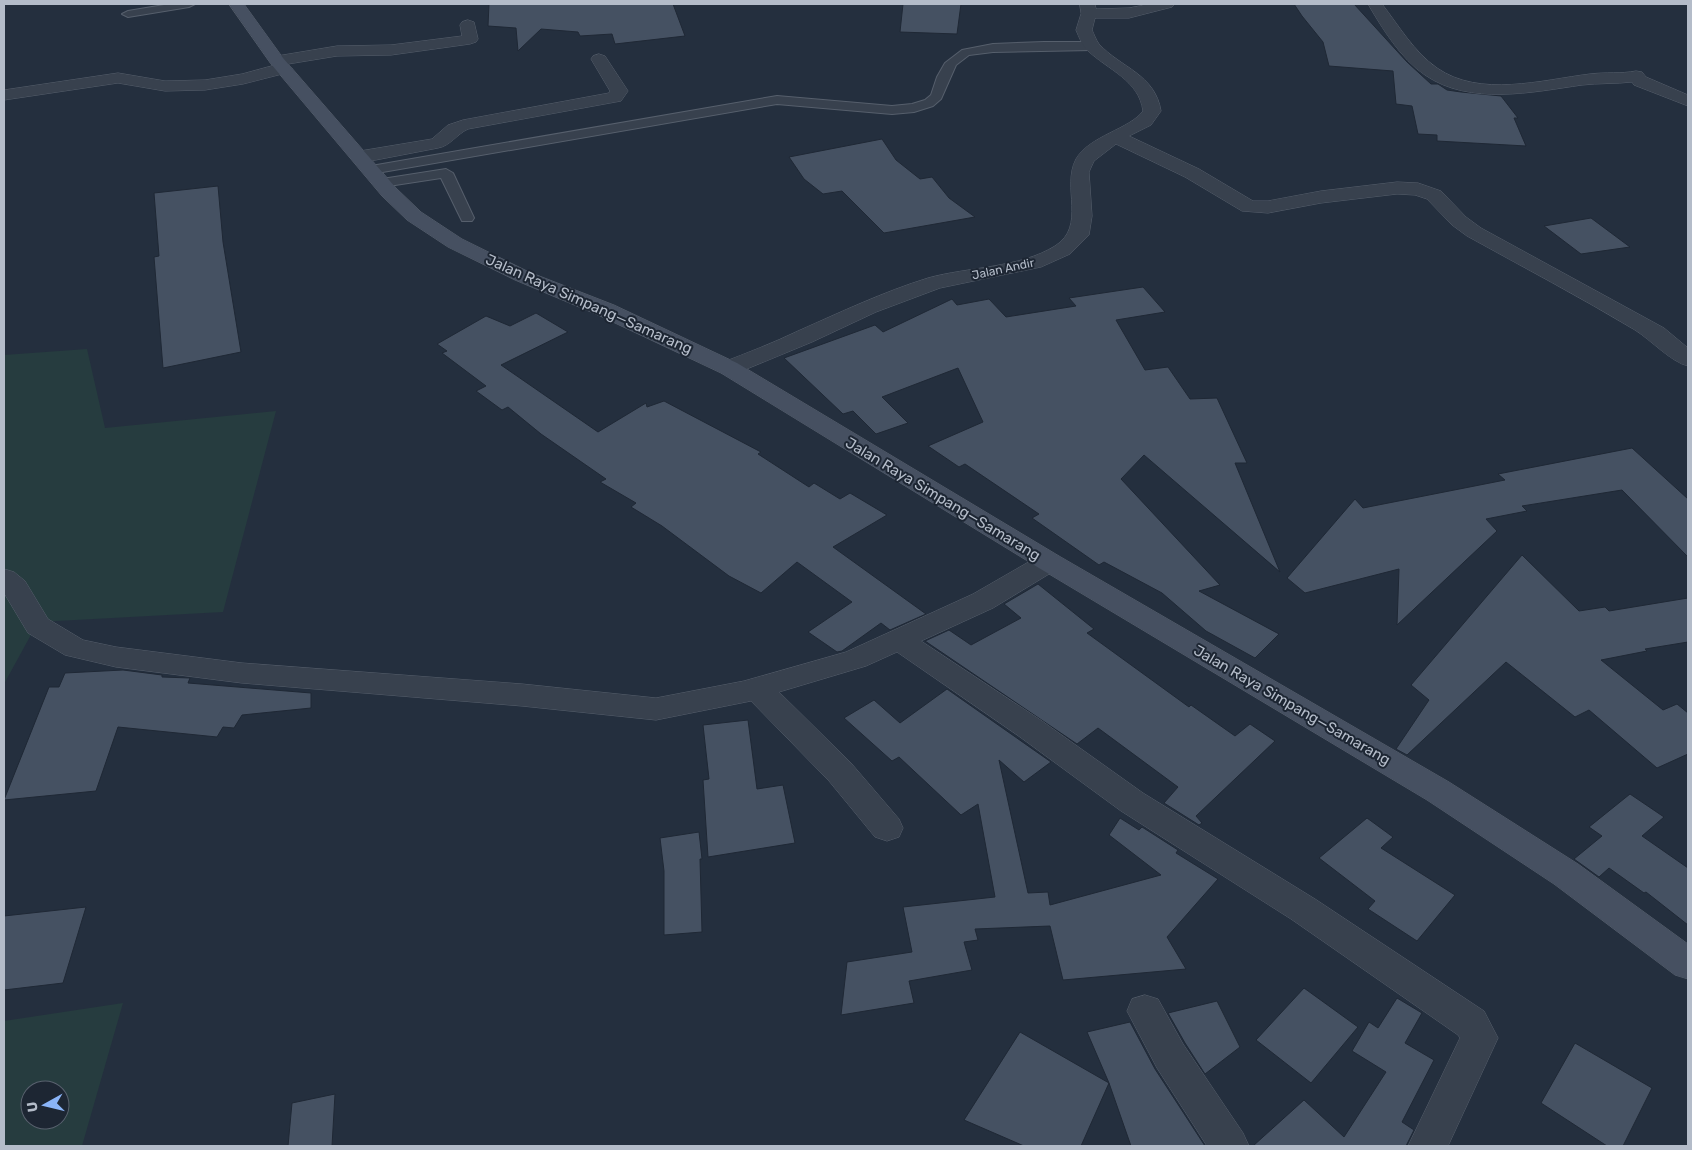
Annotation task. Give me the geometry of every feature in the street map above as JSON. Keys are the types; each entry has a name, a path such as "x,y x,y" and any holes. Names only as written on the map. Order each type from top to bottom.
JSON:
{"main road":[{"name":"Jalan Raya Simpang—Samarang","path":"236,4 281,64 371,170 414,216 455,243 522,276 606,310 729,368 1049,562 1438,791 1566,874 1688,964"}],"street":[{"path":"1092,46 1084,30 1089,9 1130,13 1167,4"},
{"path":"1375,4 1394,31 1425,67 1440,77 1462,84 1494,88 1531,88 1591,79 1636,76 1640,82 1688,101"},
{"path":"4,95 118,78 165,86 205,85 243,80 281,64 337,51 392,50 464,41 470,39 468,25"},
{"name":"Jalan Andir","path":"729,368 804,337 868,307 926,286 1034,263 1063,250 1079,235 1082,216 1080,172 1086,158 1115,136 1145,121 1152,111 1150,98 1137,81 1092,46"},
{"path":"371,170 438,143 454,129 463,125 615,98 619,91 599,58"},
{"path":"1115,136 1192,174 1249,207 1268,207 1321,197 1397,188 1418,189 1429,192 1459,221 1474,232 1626,315 1656,333 1688,359"},
{"path":"4,578 15,588 38,626 75,648 116,657 242,673 404,687 522,694 656,709 744,692 856,658 983,601 1049,562"},
{"path":"898,640 1031,729 1132,802 1303,910 1471,1023 1478,1038 1428,1146"},
{"path":"756,688 840,772 887,828"},
{"path":"1145,1011 1170,1056 1229,1146"}],"lane":[{"path":"128,14 189,4"},
{"path":"371,170 777,100 892,110 914,108 928,103 938,96 943,77 951,63 966,52 993,48 1092,46"},
{"path":"371,170 446,172 467,218"}],"green space":[{"path":"87,349 105,428 276,411 223,612 38,622 4,684 4,355"},
{"path":"123,1003 82,1146 4,1146 4,1021"}],"building":[{"path":"489,4 673,4 685,36 615,44 612,34 580,36 578,32 541,29 518,51 516,28 488,26"},
{"path":"903,4 961,4 957,34 900,32"},
{"path":"1294,4 1354,4 1407,62 1431,84 1438,84 1447,90 1501,96 1518,118 1514,118 1526,146 1437,141 1437,135 1418,134 1412,106 1396,104 1393,71 1329,66 1323,42"},
{"path":"882,139 896,160 920,179 932,177 949,198 975,217 884,233 842,191 823,194 804,179 789,157"},
{"path":"218,186 223,242 241,352 163,368 154,257 159,256 154,193"},
{"path":"1591,218 1630,247 1581,254 1544,226"},
{"path":"1143,287 1165,312 1116,320 1145,370 1168,367 1190,399 1217,398 1247,463 1235,463 1280,572 1144,455 1121,479 1220,585 1199,591 1279,634 1255,658 1206,631 1162,593 1104,562 1099,565 1032,518 1039,514 965,464 959,467 928,446 983,422 958,368 882,397 908,423 876,434 853,411 843,414 784,358 875,325 883,332 952,299 957,305 989,299 1006,317 1076,306 1069,298"},
{"path":"536,313 568,332 501,365 598,432 646,403 647,407 664,401 761,452 758,454 809,487 814,483 840,499 850,493 887,515 833,547 926,614 890,630 881,623 842,651 837,652 808,632 852,602 797,562 761,593 729,576 662,526 631,507 636,503 600,482 606,479 541,434 508,407 502,410 476,391 486,386 442,353 447,351 437,344 486,316 510,326"},
{"path":"1632,448 1688,499 1688,557 1622,490 1522,506 1527,511 1486,519 1497,531 1397,625 1399,569 1305,593 1287,578 1355,499 1363,508 1505,480 1498,474"},
{"path":"1522,555 1579,611 1605,607 1609,611 1688,598 1688,642 1645,649 1647,651 1601,660 1663,710 1677,704 1688,713 1688,754 1657,768 1589,710 1575,717 1506,662 1407,755 1396,749 1429,700 1411,685"},
{"path":"1038,584 1094,629 1087,633 1189,707 1191,705 1235,736 1250,724 1275,741 1196,816 1202,823 1199,825 1164,803 1178,787 1098,728 1077,744 925,641 949,630 971,645 1021,618 1004,604"},
{"path":"123,670 162,675 162,677 190,678 188,683 311,693 311,708 242,715 234,728 223,727 217,737 118,727 96,791 4,800 49,687 59,687 65,673"},
{"path":"947,689 1051,762 1024,782 999,760 1028,893 1048,892 1050,905 1161,875 1109,835 1120,818 1139,830 1142,827 1178,850 1176,853 1218,879 1167,937 1186,969 1063,980 1050,926 975,929 978,940 964,942 972,970 909,981 914,1003 841,1015 847,962 912,952 903,907 995,897 978,804 961,815 899,757 892,761 844,718 874,700 900,723"},
{"path":"748,720 757,789 783,785 795,843 708,857 703,780 709,779 703,725"},
{"path":"1630,794 1664,817 1642,836 1688,868 1688,925 1646,892 1644,893 1609,868 1599,877 1574,859 1602,836 1589,827"},
{"path":"1367,818 1393,837 1381,848 1455,895 1417,941 1368,909 1375,901 1319,858"},
{"path":"699,832 702,859 700,859 702,932 664,935 664,871 660,838"},
{"path":"86,907 63,983 4,990 4,916"},
{"path":"1304,988 1358,1027 1311,1083 1256,1040"},
{"path":"1397,998 1422,1013 1405,1043 1434,1060 1402,1122 1414,1130 1406,1146 1253,1146 1304,1100 1344,1137 1386,1072 1352,1051 1369,1022 1378,1028"},
{"path":"1217,1001 1240,1047 1205,1074 1168,1013"},
{"path":"1130,1022 1155,1069 1205,1146 1131,1146 1109,1083 1087,1032"},
{"path":"1020,1032 1109,1083 1081,1146 1024,1146 964,1120"},
{"path":"1575,1043 1652,1088 1623,1146 1607,1146 1541,1103"},
{"path":"335,1094 332,1146 288,1146 292,1103"}]}
